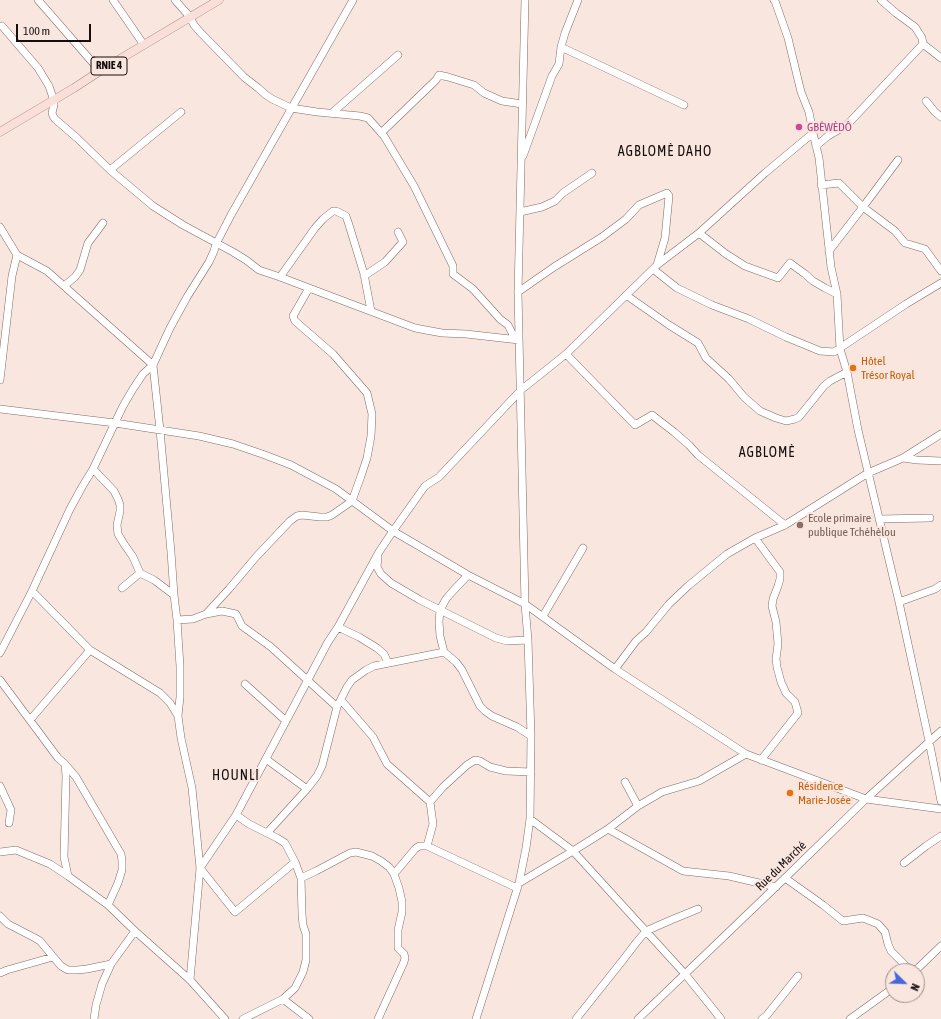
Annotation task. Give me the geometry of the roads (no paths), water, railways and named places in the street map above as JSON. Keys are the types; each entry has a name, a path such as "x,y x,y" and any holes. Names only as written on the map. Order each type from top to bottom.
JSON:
{"main road":[{"name":"RNIE 4","path":"0,132 219,0"}],"street":[{"path":"38,0 100,71"},
{"path":"113,0 144,45"},
{"path":"174,0 190,17 200,32 244,77 266,95 291,108 368,118 384,136 414,186 454,266 453,274 473,289 500,319 508,325 517,340"},
{"path":"0,653 32,591 70,509 132,389 143,374 153,365 184,302 209,262 216,244 231,215 353,0"},
{"path":"476,1019 518,885 526,848 530,819 531,772 528,640 525,604 520,390 517,340 525,0"},
{"path":"520,162 552,76 559,64 561,47 565,33 578,0"},
{"path":"774,0 788,38 819,158 828,251 837,294 840,349 847,372 858,430 899,602 941,801"},
{"path":"880,0 915,27 922,38 923,44 941,58"},
{"path":"2,26 38,68 49,86 54,100 52,113 55,119 78,138 110,170 153,206 183,225 240,256 259,270 415,328 435,332 517,340"},
{"path":"816,146 828,136 847,125 923,44"},
{"path":"561,47 684,105"},
{"path":"332,113 398,55"},
{"path":"381,133 439,75 474,86 484,93 502,101 522,104"},
{"path":"926,102 941,117"},
{"path":"110,170 181,112"},
{"path":"200,868 236,815 328,642 338,627 379,552 425,486 439,477 520,390 566,354 655,267 699,232 765,173 813,133"},
{"path":"828,251 898,160"},
{"path":"520,212 542,207 554,201 592,173"},
{"path":"821,185 839,183 863,207 895,231 905,243 925,249 941,271"},
{"path":"518,292 602,237 626,219 639,205 667,193 669,196 664,238 655,267"},
{"path":"280,277 315,228 333,211 336,211 346,216 364,276 371,311"},
{"path":"64,286 75,277 80,270 88,243 103,223"},
{"path":"0,227 17,255 47,271 153,365 177,620 180,666 180,697 178,716 181,738 192,788 200,868 190,980"},
{"path":"364,276 386,262 403,242 398,232"},
{"path":"699,232 731,258 745,266 778,278 790,263 825,288 837,294"},
{"path":"0,380 12,276 17,255"},
{"path":"655,267 677,288 712,305 749,319 786,337 820,351 834,352 901,307 941,283"},
{"path":"206,614 290,521 297,516 302,515 327,517 352,501 367,458 371,436 372,414 367,393 333,354 295,320 293,316 309,288"},
{"path":"626,296 698,343 706,358 729,379 744,397 760,411 776,418 786,421 799,417 824,386 847,372"},
{"path":"566,354 635,425 652,415 689,445 698,455 785,525"},
{"path":"0,409 115,423 199,436 233,444 291,465 336,489 393,531 468,575 525,604 615,669 746,754 866,799 941,809"},
{"path":"615,669 636,641 646,632 669,604 688,586 727,554 755,538 785,525 852,482 868,473 903,458 941,434"},
{"path":"903,458 941,461"},
{"path":"92,469 114,491 118,499 120,504 117,525 118,534 134,557 140,573 154,580 174,595"},
{"path":"879,519 930,518"},
{"path":"755,538 780,572 780,579 772,606 777,629 777,667 786,693 795,702 798,713 761,760"},
{"path":"543,616 583,548"},
{"path":"379,552 377,567 381,574 391,583 420,600 496,638 507,640 528,640"},
{"path":"122,588 140,573"},
{"path":"468,575 446,599 440,610 440,636 444,652 456,662 462,670 480,706 485,711 492,716 517,727 530,736"},
{"path":"899,602 935,589 941,585"},
{"path":"32,591 90,650 160,693 170,703 178,716"},
{"path":"177,620 222,611 236,614 242,626 271,647 337,707"},
{"path":"338,627 377,648 384,654 388,663"},
{"path":"30,720 90,650"},
{"path":"267,833 318,776 322,766 337,707 352,680 359,674 374,666 444,652"},
{"path":"0,680 58,758 76,777 121,854 122,870 108,905"},
{"path":"246,684 286,721"},
{"path":"340,700 373,737 387,764 430,802 433,824 427,846"},
{"name":"Rue du Marché","path":"638,1019 866,799 941,731"},
{"path":"518,885 608,829 638,806 662,792 698,781 746,754"},
{"path":"266,760 307,789"},
{"path":"430,802 443,787 467,765 475,760 506,771 531,772"},
{"path":"64,764 66,776 64,857 68,876"},
{"path":"625,782 638,806"},
{"path":"0,786 11,810 9,823"},
{"path":"236,815 285,843 301,878 302,914 306,934 306,960 303,972 295,988 283,999 243,1019"},
{"path":"530,819 573,851 685,974 721,1019"},
{"path":"608,829 683,872 729,876 776,887"},
{"path":"904,863 941,836"},
{"path":"394,874 415,849 419,846 427,846 518,885"},
{"path":"0,852 16,850 50,864 108,905 190,980 224,1019"},
{"path":"301,878 350,853 356,852 376,858 389,867 394,874 402,902 402,912 398,930 398,948 404,954 405,958 378,1019"},
{"path":"200,868 235,912 295,862"},
{"path":"785,878 843,921 863,918 878,924 885,932 891,950 903,963"},
{"path":"576,1019 646,931 698,909"},
{"path":"0,916 8,924 40,941 61,966 68,970 82,970 111,964"},
{"path":"94,1019 102,984 111,964 135,931"},
{"path":"923,963 941,946"},
{"path":"0,973 53,957"},
{"path":"762,1019 767,1016 798,976"},
{"path":"850,1019 885,994"},
{"path":"283,999 309,1019"}],"place":[{"name":"GBÊWÈDÔ","path":"799,127"},
{"name":"Hôtel Trésor Royal","path":"853,368"},
{"name":"Ecole primaire publique Tchèhèlou","path":"800,525"},
{"name":"Résidence Marie-Josée","path":"790,793"}],"district":[{"name":"AGBLOMÈ DAHO","path":"665,152"},
{"name":"AGBLOMÈ","path":"767,453"},
{"name":"HOUNLI","path":"236,776"}]}
